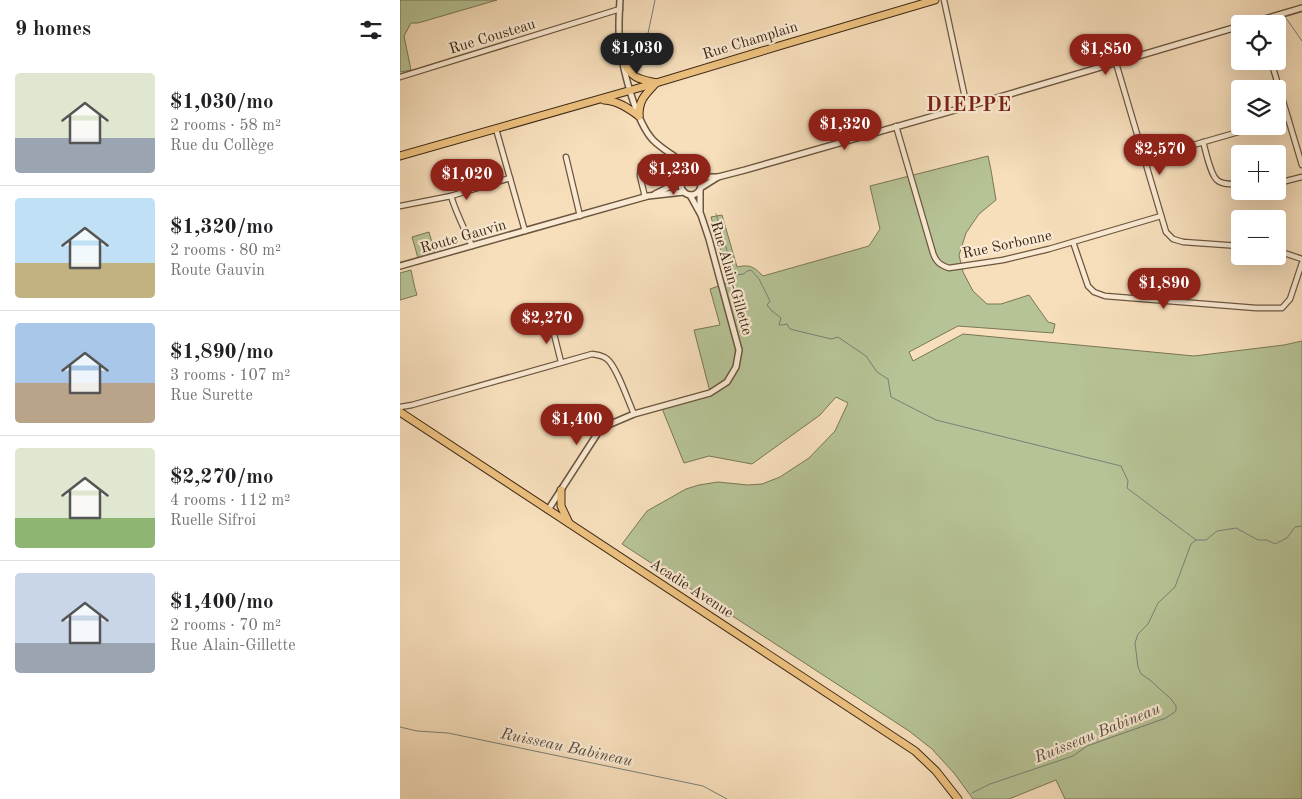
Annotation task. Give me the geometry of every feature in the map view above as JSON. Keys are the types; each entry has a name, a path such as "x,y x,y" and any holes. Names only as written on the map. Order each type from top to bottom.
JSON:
{"main road":[{"name":"Rue Champlain","path":"400,156 656,83 935,0"},
{"path":"624,64 635,77 656,83 642,99 639,106 639,116"},
{"path":"596,100 612,100 639,116"},
{"name":"Acadie Avenue","path":"400,412 915,751 936,771 958,799"},
{"path":"561,490 561,506 571,525"}],"street":[{"path":"620,0 620,46 630,90 639,116 652,139 664,150 687,164 702,182 701,189"},
{"path":"944,0 967,107"},
{"path":"1281,15 1302,8"},
{"name":"Rue Cousteau","path":"400,77 620,9"},
{"path":"683,179 686,175 718,177 967,107 1231,29"},
{"path":"1116,63 1166,232 1173,239 1183,242 1231,245"},
{"path":"1274,70 1302,165"},
{"name":"Rue Sorbonne","path":"896,126 933,253 936,261 942,266 956,268 1003,260 1161,216"},
{"path":"496,128 525,231"},
{"path":"1144,159 1231,134"},
{"path":"1204,142 1216,180 1231,183"},
{"path":"566,157 580,216"},
{"path":"681,161 683,179 681,187 684,192 690,195 697,194 718,177"},
{"path":"641,166 640,176 647,197"},
{"path":"1286,181 1302,176"},
{"path":"400,206 451,196 510,178"},
{"name":"Route Gauvin","path":"647,197 683,179"},
{"name":"Rue Alain-Gillette","path":"700,215 701,189"},
{"name":"Route Gauvin","path":"400,266 647,197 684,192"},
{"name":"Rue Alain-Gillette","path":"548,510 601,428 634,414 710,393 728,382 736,367 739,350 709,239 690,195"},
{"path":"451,196 454,208 472,246"},
{"path":"1073,242 1088,286 1094,292 1105,296 1256,308 1282,308 1290,299 1302,263"},
{"path":"1286,254 1302,259"},
{"path":"551,322 561,362"},
{"path":"400,407 592,354 609,360 634,414"},
{"path":"408,418 407,413 412,405"}],"green space":[{"path":"400,0 497,0 418,23 411,23 404,36 411,70 400,72"},
{"path":"988,156 996,200 979,214 966,233 959,255 963,272 973,291 987,304 1001,304 1029,295 1048,322 1055,324 1053,333 958,326 909,352 913,361 963,334 1194,356 1302,341 1302,799 1065,799 1056,780 1009,799 973,799 954,773 932,749 909,731 622,544 647,511 686,489 718,482 748,485 762,484 780,477 809,458 835,431 848,403 836,397 820,415 752,464 709,456 684,463 661,406 710,392 694,330 720,325 710,289 730,282 711,217 722,215 737,267 752,267 763,276 869,246 880,229 870,186"},
{"path":"429,232 435,253 418,258 412,237"},
{"path":"411,270 417,295 400,300 400,273"}],"waterway":[{"path":"646,43 655,0"},
{"name":"Ruisseau Babineau","path":"1286,18 1302,41"},
{"path":"716,214 728,254 732,260 732,269 736,275 744,274 751,270 759,279 770,301 767,305 781,318 779,325 787,324 790,329 831,339 838,337 866,356 877,372 888,379 891,397 936,420 1121,466 1128,481 1127,488 1196,540 1206,540 1217,531 1236,528 1258,540 1267,540 1275,544 1287,538 1295,527 1302,526"},
{"name":"Ruisseau Babineau","path":"972,793 990,784 1073,756 1087,746 1166,718 1176,711 1176,706 1171,699 1141,674 1138,667 1135,643 1138,634 1148,624 1158,603 1175,587 1191,544 1196,540"},
{"name":"Ruisseau Babineau","path":"400,727 417,731 448,733 703,786 727,799"}],"district":[{"name":"DIEPPE","path":"969,104"}]}
